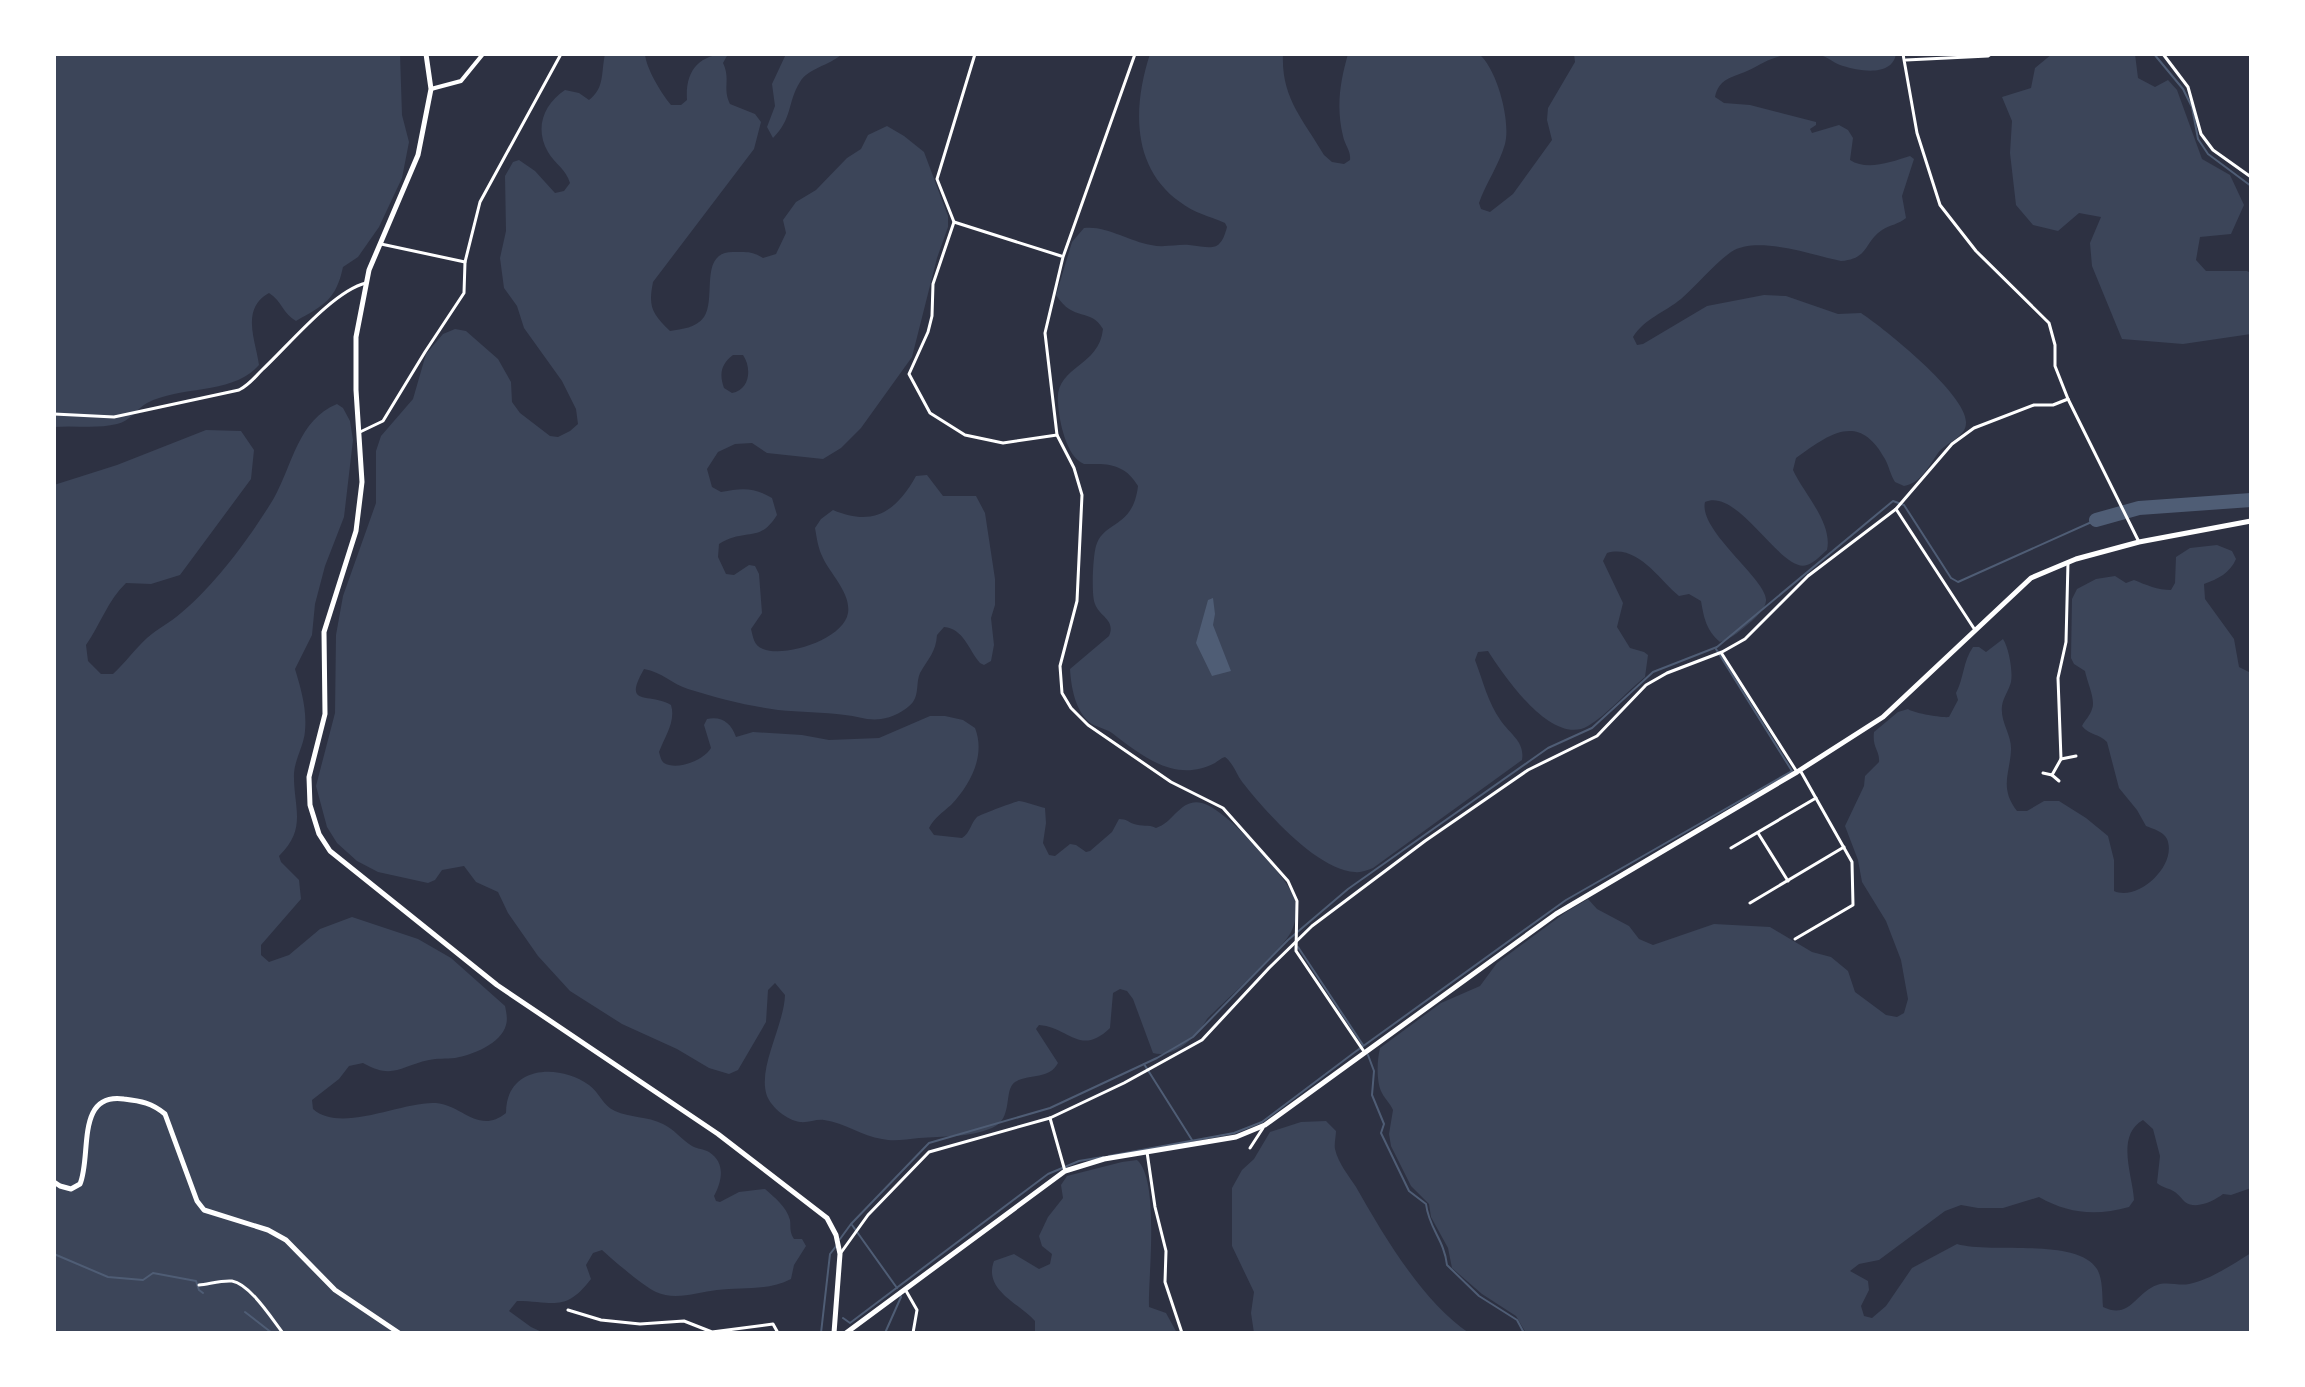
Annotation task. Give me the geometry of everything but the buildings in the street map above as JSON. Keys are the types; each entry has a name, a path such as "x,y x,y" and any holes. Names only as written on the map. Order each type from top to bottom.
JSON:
{"main road":[{"path":"426,54 431,89 418,155 366,283 356,337 362,482 356,531 324,632 325,714 309,777 310,805 319,834 330,851 497,985 718,1134 827,1218 836,1235 840,1254 834,1333"},
{"path":"846,1333 1065,1171 1104,1159 1236,1137 1265,1125 1556,914 1799,771 1883,717 2031,578 2068,562 2139,542 2251,521"},
{"path":"54,1182 71,1189 80,1184 89,1120 101,1103 114,1098 155,1105 165,1114 197,1201 204,1210 268,1230 286,1240 335,1290 399,1333"}],"street":[{"path":"431,89 461,81 483,54"},
{"path":"360,432 383,421 464,293 465,262 480,202 561,54"},
{"path":"975,54 937,179 954,222 933,284 928,332 909,374 930,413 965,435 1003,443 1057,435"},
{"path":"1135,54 1063,257 1045,333 1057,435 1074,468 1082,495 1077,601 1060,666 1062,693 1071,708 1088,725 1171,782 1223,808 1288,881 1297,901 1296,951 1365,1053"},
{"path":"1903,54 1917,133 1940,205 1976,251 2049,323 2055,345 2055,366 2068,399 2139,542"},
{"path":"1906,60 1991,54"},
{"path":"2163,54 2188,87 2201,134 2213,150 2251,177"},
{"path":"954,222 1063,257"},
{"path":"381,244 465,262"},
{"path":"54,414 114,417 239,390 351,287 366,283"},
{"path":"840,1254 868,1215 929,1152 1050,1118 1124,1083 1202,1040 1312,926 1425,841 1503,785 1597,736 1646,685 1745,639 1808,576 1896,509 1952,444 1974,428 2034,405 2053,405 2068,399"},
{"path":"1896,509 1975,630"},
{"path":"2052,775 2061,759 2058,678 2066,642 2068,562"},
{"path":"1722,652 1816,798 1852,862 1853,905 1795,939"},
{"path":"2061,759 2076,756"},
{"path":"2043,773 2059,781"},
{"path":"1731,848 1816,798"},
{"path":"1758,832 1788,881"},
{"path":"1750,903 1844,847"},
{"path":"1050,1118 1065,1171"},
{"path":"1250,1148 1265,1125"},
{"path":"1147,1152 1155,1207 1166,1251 1165,1282 1182,1333"},
{"path":"199,1285 230,1281 240,1284 259,1302 283,1333"},
{"path":"905,1289 916,1306 913,1333"},
{"path":"568,1310 601,1320 640,1324 684,1321 712,1332 773,1324 778,1333"}],"shaded area":[{"path":"54,54 400,54 402,115 409,142 402,178 379,227 358,257 343,267 332,294 321,306 296,321 269,293 260,300 252,316 259,365 248,375 221,385 161,397 117,424 54,427"},
{"path":"605,54 645,54 651,73 667,100 671,105 681,105 687,100 688,81 696,66 709,57 728,54 723,63 730,104 755,114 761,122 754,149 653,282 653,309 670,331 693,326 704,317 716,259 734,252 752,253 763,258 776,254 786,233 783,220 796,202 816,190 847,158 861,149 868,135 887,126 924,152 948,216 948,227 912,357 861,428 841,448 823,459 767,453 752,443 735,444 718,452 707,469 712,487 721,492 747,489 765,494 772,498 777,515 758,532 719,544 718,557 726,574 734,575 749,565 755,566 759,574 762,613 751,629 756,643 763,649 785,651 812,644 836,631 844,622 848,606 844,591 821,554 815,528 833,510 860,517 882,513 900,499 916,476 927,475 943,496 976,496 985,513 995,579 991,661 984,665 980,663 961,636 944,627 937,635 933,651 920,673 913,702 894,716 872,719 744,704 688,689 644,669 638,681 637,694 671,705 671,723 659,752 662,761 669,765 683,765 708,752 711,748 704,725 707,719 725,722 736,737 753,732 829,740 879,738 930,716 945,716 963,720 975,728 979,749 970,779 929,828 934,835 962,838 977,817 1019,801 1045,808 1043,843 1049,855 1055,856 1070,844 1090,851 1112,832 1119,819 1156,828 1188,804 1202,803 1212,808 1240,830 1281,876 1295,900 1296,915 1292,930 1278,949 1184,1045 1169,1053 1153,1053 1133,999 1127,991 1120,989 1113,993 1110,1028 1100,1036 1082,1040 1039,1025 1036,1029 1058,1063 1050,1072 1015,1082 1009,1091 1003,1118 992,1128 965,1135 891,1140 824,1120 795,1121 772,1105 765,1085 768,1060 784,1007 785,995 775,983 768,990 766,1022 738,1070 729,1074 709,1068 677,1049 622,1024 570,991 538,956 508,913 498,892 476,882 464,866 442,870 435,880 428,883 378,872 357,861 337,843 327,827 316,786 335,713 336,635 343,596 376,503 376,451 381,436 413,399 426,354 443,334 455,329 466,331 498,359 511,382 512,402 520,413 550,436 558,437 578,424 576,409 562,381 524,328 517,306 504,288 500,258 506,231 505,176 513,162 519,160 535,171 555,193 564,191 570,183 544,143 543,117 552,102 565,90 579,93 589,100 594,95 600,85","holes":["733,355 743,355 748,366 748,378 743,388 732,393 724,388 722,370"]},
{"path":"786,54 842,54 804,77 784,124 773,138 767,127 775,106 772,84"},
{"path":"1150,54 1283,54 1286,83 1295,108 1324,155 1332,162 1344,164 1350,157 1343,136 1339,105 1348,54 1479,54 1497,83 1506,122 1505,144 1479,203 1481,209 1490,212 1513,194 1552,140 1547,120 1548,108 1575,62 1574,54 1801,54 1772,59 1727,80 1715,97 1724,103 1750,105 1816,122 1810,129 1812,133 1839,125 1848,130 1853,138 1850,160 1857,163 1879,164 1910,156 1914,159 1902,196 1906,218 1882,230 1862,253 1850,260 1841,261 1770,246 1742,247 1731,252 1681,299 1649,320 1633,337 1637,345 1643,344 1707,306 1764,295 1786,296 1838,314 1861,313 1905,347 1953,395 1966,422 1963,432 1941,449 1920,478 1904,486 1895,482 1875,444 1854,431 1832,435 1796,458 1793,470 1822,519 1828,540 1827,550 1807,565 1797,564 1785,557 1732,507 1718,501 1705,502 1712,527 1757,581 1766,601 1752,621 1720,642 1709,628 1701,601 1689,594 1679,596 1638,558 1618,552 1607,553 1603,561 1623,603 1617,627 1630,648 1648,655 1645,677 1595,721 1574,730 1559,727 1530,706 1488,651 1478,652 1475,660 1489,699 1496,714 1519,743 1522,760 1373,868 1357,872 1340,869 1293,838 1243,783 1225,757 1200,769 1172,769 1159,764 1109,731 1089,722 1080,711 1073,690 1070,669 1111,631 1109,622 1097,608 1094,599 1096,546 1105,532 1130,510 1138,486 1130,475 1115,466 1084,464 1078,460 1068,446 1062,428 1058,403 1063,381 1094,352 1103,329 1093,318 1069,309 1056,295 1072,242 1084,228 1092,228 1156,246 1214,247 1221,241 1227,227 1225,223 1196,212 1164,188 1144,154 1139,114"},
{"path":"1812,54 1896,54 1888,66 1866,70 1850,68"},
{"path":"2052,54 2135,54 2138,78 2155,87 2168,80 2177,90 2202,159 2230,175 2244,205 2231,234 2200,237 2196,260 2206,271 2251,273 2251,334 2183,344 2122,339 2092,266 2090,243 2101,217 2079,213 2058,231 2033,225 2016,205 2010,153 2012,121 2002,97 2031,88 2035,68"},
{"path":"337,404 350,421 353,440 344,517 325,566 315,604 312,635 295,669 304,707 305,731 294,773 296,826 288,846 279,856 299,880 301,899 261,945 261,955 269,962 289,955 320,929 352,917 418,939 451,958 505,1006 507,1020 503,1032 492,1043 462,1056 432,1059 389,1071 363,1063 349,1066 339,1079 312,1100 313,1109 325,1116 355,1118 436,1103 487,1121 506,1113 508,1097 524,1078 536,1073 563,1073 589,1085 611,1109 663,1124 692,1146 714,1156 721,1172 714,1196 716,1201 739,1192 765,1189 783,1206 794,1239 802,1239 806,1246 794,1265 791,1279 764,1287 663,1295 650,1289 602,1250 593,1253 586,1265 591,1279 574,1297 558,1303 517,1301 509,1311 544,1333 54,1333 54,485 117,465 206,430 241,431 254,450 251,479 180,575 151,584 126,583 109,605 86,645 88,661 101,674 113,674 147,638 181,613 220,574 274,498 305,432 324,411"},
{"path":"2217,545 2232,551 2236,559 2223,575 2204,584 2205,599 2234,639 2239,667 2251,673 2251,1188 2231,1195 2223,1194 2199,1205 2185,1202 2175,1192 2157,1183 2160,1156 2153,1129 2143,1120 2135,1127 2128,1146 2134,1200 2129,1207 2083,1212 2039,1197 2003,1208 1961,1205 1945,1211 1879,1260 1859,1264 1850,1271 1868,1281 1869,1290 1861,1306 1864,1316 1872,1318 1886,1306 1912,1268 1957,1244 2053,1250 2087,1259 2099,1273 2103,1307 2120,1310 2157,1285 2197,1282 2251,1253 2251,1333 1526,1333 1516,1316 1482,1294 1452,1268 1448,1248 1431,1217 1429,1204 1411,1186 1391,1146 1389,1134 1393,1110 1379,1083 1380,1048 1441,1003 1480,986 1497,963 1588,899 1597,909 1629,926 1639,939 1653,945 1714,924 1770,927 1812,952 1831,957 1848,971 1855,992 1886,1015 1897,1017 1904,1013 1908,999 1901,960 1886,921 1862,882 1858,860 1845,826 1864,786 1865,776 1879,762 1874,732 1898,712 1908,709 1949,717 1958,700 1956,693 1973,647 1986,652 2003,639 2011,672 2002,712 2011,744 2007,788 2012,803 2017,811 2027,811 2044,801 2059,801 2108,836 2114,860 2114,891 2124,893 2144,886 2154,879 2167,860 2167,839 2146,826 2119,788 2107,742 2082,726 2093,701 2085,671 2071,658 2072,599 2077,589 2096,579 2115,576 2126,583 2134,580 2171,590 2175,583 2176,557 2190,548"},
{"path":"1213,598 1213,625 1231,671 1212,676 1196,643 1208,600"},
{"path":"1326,1121 1336,1131 1335,1149 1341,1164 1392,1246 1435,1304 1469,1333 1254,1333 1251,1313 1254,1292 1232,1246 1232,1188 1270,1132 1301,1122"},
{"path":"1137,1160 1144,1171 1151,1207 1149,1307 1166,1313 1177,1333 1035,1333 1035,1321 998,1288 992,1271 994,1261 1014,1254 1039,1269 1050,1264 1052,1254 1042,1246 1039,1236 1048,1217 1063,1198 1061,1185 1067,1176"}],"waterway":[{"path":"2154,54 2183,89 2192,107 2198,139 2208,154 2251,186"},
{"path":"2096,520 2139,508 2251,500"},
{"path":"840,1239 929,1143 1050,1108 1157,1058 1193,1037 1288,940 1348,889 1548,748 1592,728 1653,672 1717,647 1893,501 1904,505 1951,578 1958,582 2096,520"},
{"path":"1109,1156 1234,1133 1262,1122 1566,900 1792,771 1716,649"},
{"path":"1298,947 1363,1045"},
{"path":"1368,1055 1374,1071 1372,1095 1384,1124 1381,1133 1409,1191 1426,1204 1447,1265 1479,1296 1517,1320 1524,1333"},
{"path":"1144,1064 1192,1140"},
{"path":"843,1318 850,1323 1048,1174 1079,1161 1103,1157"},
{"path":"852,1225 897,1288"},
{"path":"821,1333 830,1254 837,1245"},
{"path":"54,1254 108,1277 143,1280 153,1273 196,1281 203,1293"},
{"path":"885,1333 900,1294"},
{"path":"245,1312 272,1333"}]}
